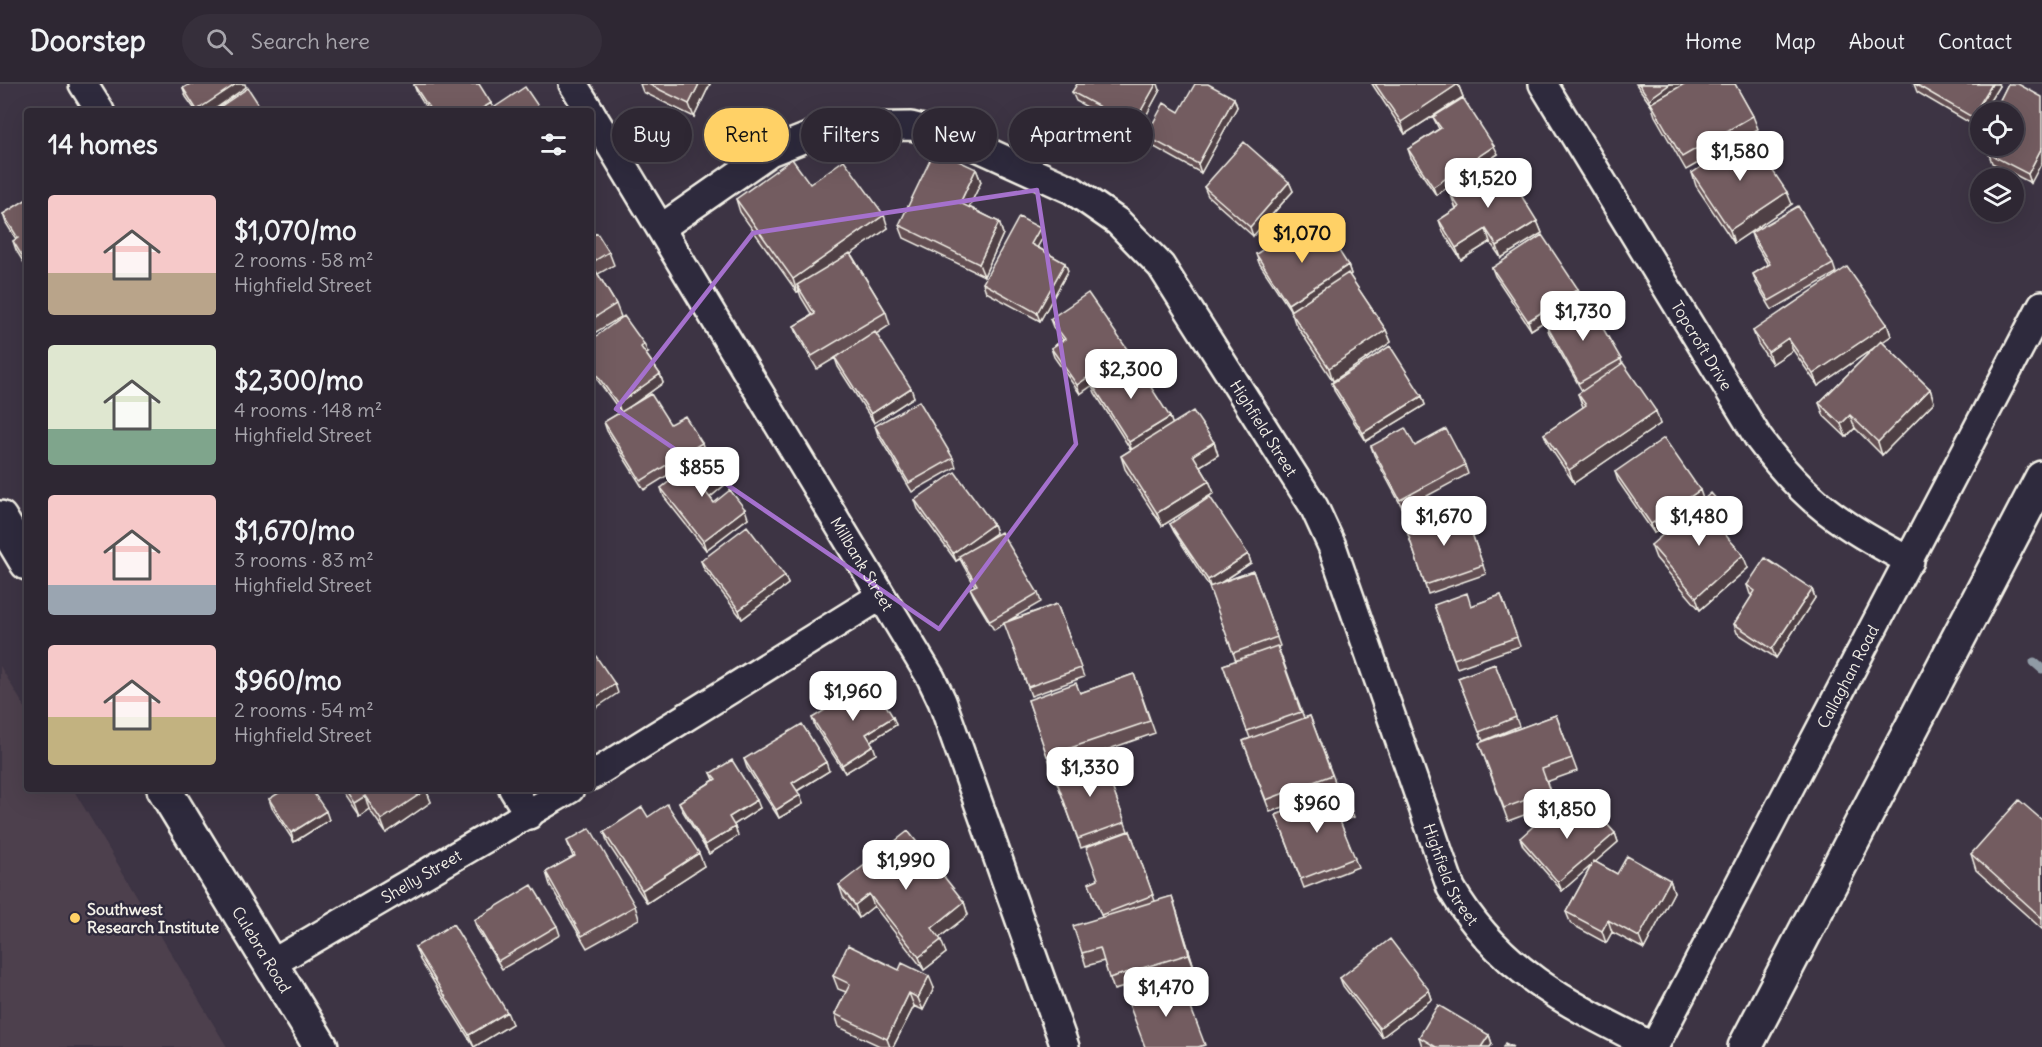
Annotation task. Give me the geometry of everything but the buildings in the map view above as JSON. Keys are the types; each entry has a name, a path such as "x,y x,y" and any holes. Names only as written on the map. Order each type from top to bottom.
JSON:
{"main road":[{"path":"1745,1047 2042,478"},
{"path":"0,519 24,558"},
{"name":"Culebra Road","path":"167,792 321,1047"}],"street":[{"path":"83,84 98,108"},
{"name":"Millbank Street","path":"573,84 588,108"},
{"name":"Topcroft Drive","path":"1543,84 1759,439 1783,471 1806,496 1831,516 1857,534 1910,561"},
{"name":"Millbank Street","path":"594,119 942,701 1065,1047"},
{"name":"Highfield Street","path":"661,228 770,152 833,127 874,125 911,126 955,137 1072,190 1118,222 1161,266 1314,507 1332,546 1450,888 1464,911 1488,941 1538,984 1566,1002 1654,1047"},
{"name":"Callaghan Road","path":"1654,1047 2042,305"},
{"path":"594,774 881,596"},
{"path":"515,792 529,815"},
{"name":"Shelly Street","path":"271,964 565,792"}],"highlighted area":[{"path":"1037,190 1076,444 939,629 616,409 753,233"}],"shaded area":[{"name":"Southwest Research Institute","path":"0,666 24,706 24,792 75,792 227,1047 0,1047"}],"waterway":[{"path":"2034,662 2042,669"}],"place":[{"name":"Southwest Research Institute","path":"75,918"}]}
